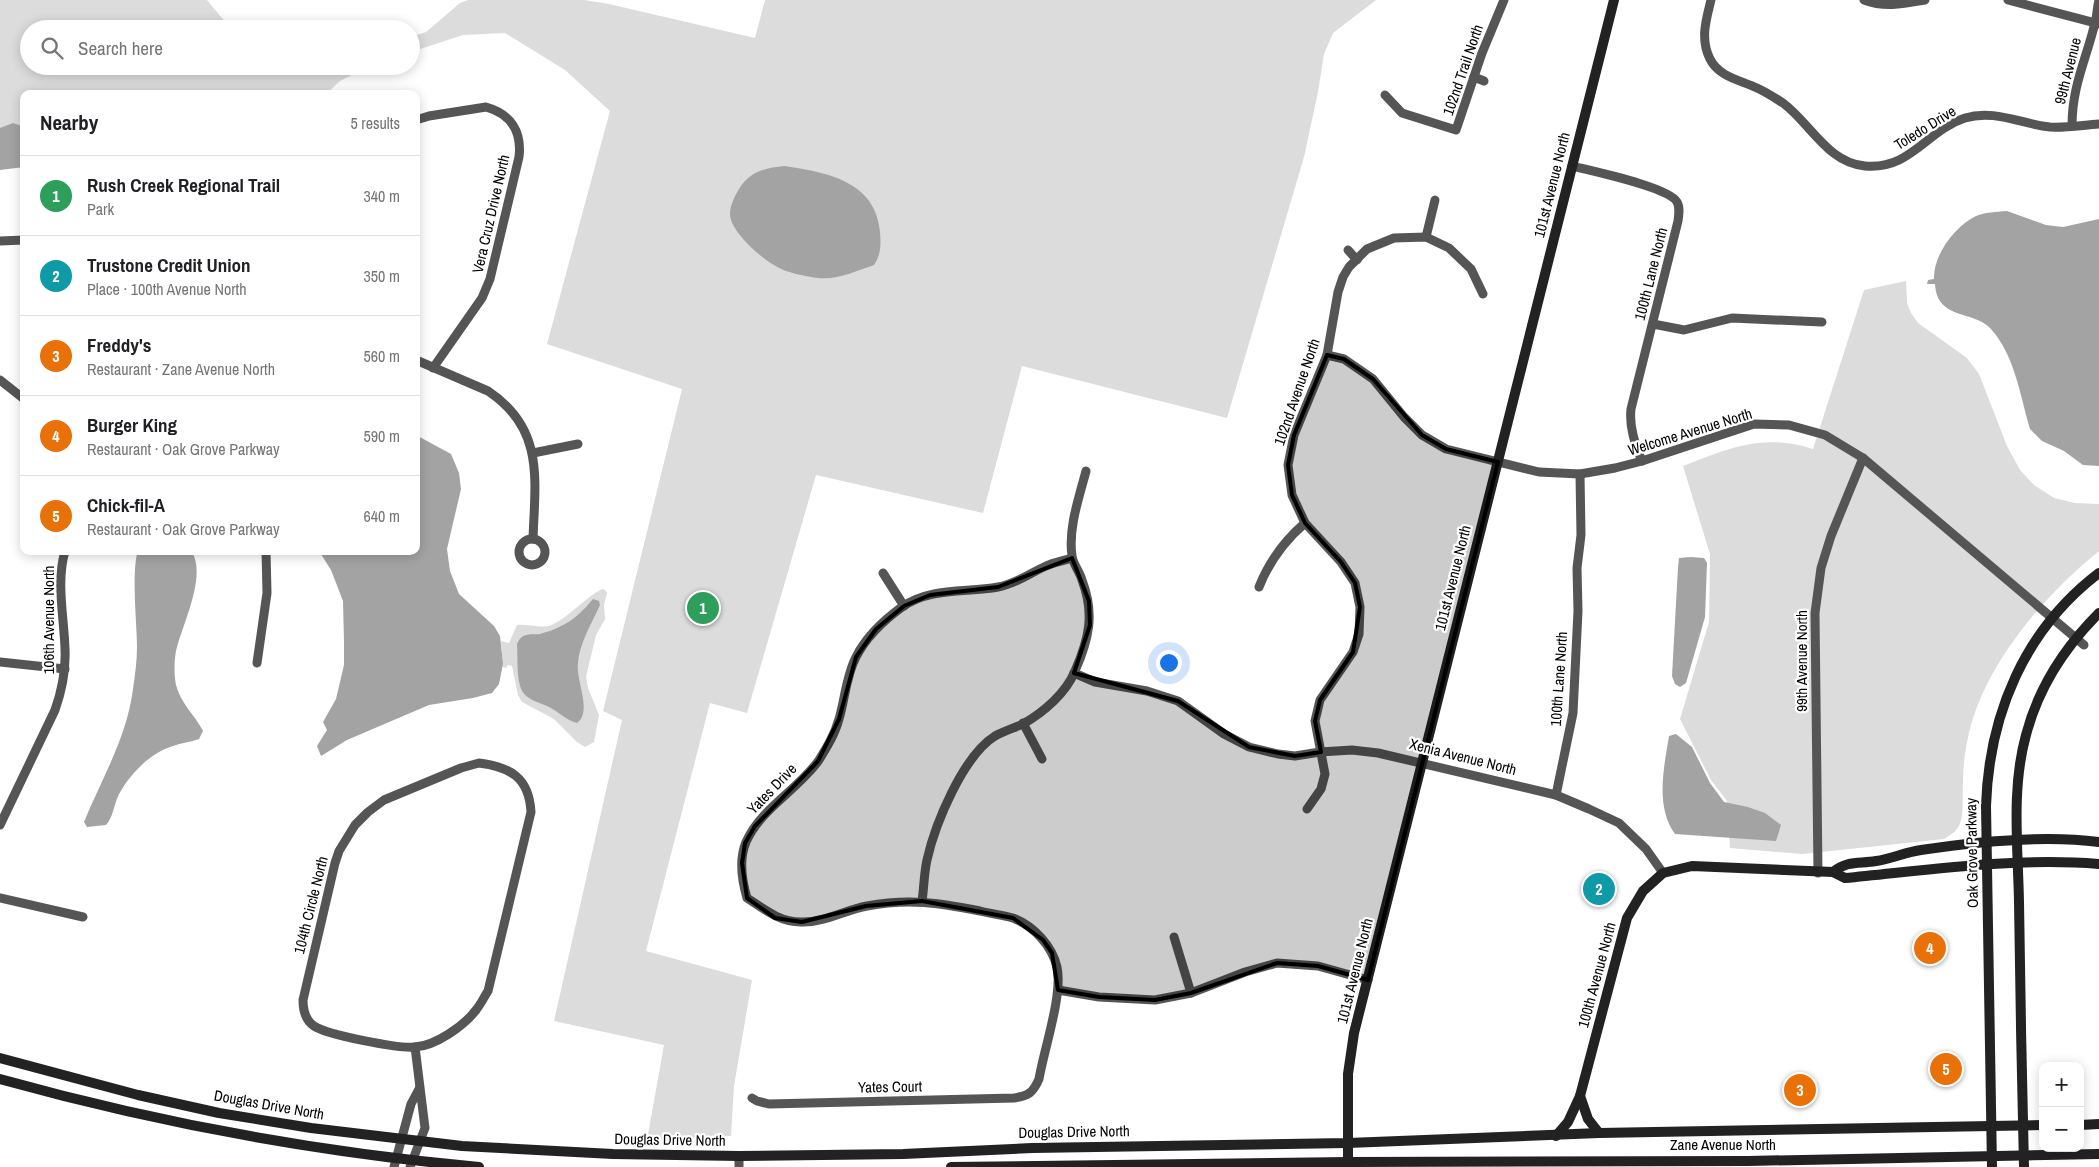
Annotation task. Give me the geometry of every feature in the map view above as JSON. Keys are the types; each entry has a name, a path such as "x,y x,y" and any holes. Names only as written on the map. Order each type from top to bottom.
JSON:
{"main road":[{"name":"101st Avenue North","path":"1348,1164 1348,1074 1354,1033 1614,0"},
{"name":"Oak Grove Parkway","path":"1992,1167 1986,782 1995,730 2010,685 2018,669 2053,618 2070,598 2099,573"},
{"path":"2024,1167 2017,841 2018,782 2026,736 2046,684 2058,662 2076,638 2099,613"},
{"path":"1833,872 1843,864 1877,861 1918,850 1986,842 2086,840 2099,842"},
{"path":"1663,873 1692,866 1833,872 1845,878 2018,863 2099,864"},
{"name":"100th Avenue North","path":"1556,1136 1568,1122 1580,1096 1627,918 1643,892 1663,873"},
{"name":"Douglas Drive North","path":"0,1058 97,1086 211,1111 311,1128 400,1140 487,1148 739,1162 1032,1148 1348,1143"},
{"path":"0,1080 110,1108 213,1131 394,1163 479,1167"},
{"path":"1580,1096 1588,1119 1599,1133"},
{"path":"2084,1125 2099,1124"},
{"name":"Zane Avenue North","path":"1348,1143 1599,1133 2039,1125"},
{"name":"Zane Avenue North","path":"1348,1164 1748,1164 2099,1154"},
{"path":"951,1167 1348,1164"}],"street":[{"name":"102nd Trail North","path":"1385,96 1402,113 1456,130 1482,53 1504,0"},
{"name":"Toledo Drive","path":"1711,0 1704,26 1704,40 1710,60 1724,74 1772,96 1796,114 1833,154 1853,164 1876,166 1892,164 1914,152 1954,122 1976,116 2000,115 2040,125 2072,126 2099,124"},
{"path":"1864,0 1890,6 1925,0"},
{"path":"2008,0 2098,22"},
{"name":"99th Avenue","path":"2072,126 2072,110 2078,77 2098,22 2099,0"},
{"path":"1474,77 1484,81"},
{"name":"Vera Cruz Drive North","path":"420,119 486,107 500,113 512,124 520,139 520,148 486,290 434,368"},
{"name":"100th Lane North","path":"1572,166 1624,179 1667,194 1677,201 1679,207 1678,220 1630,418 1633,436 1642,461"},
{"path":"1426,237 1435,200"},
{"name":"102nd Avenue North","path":"1307,809 1321,790 1325,774 1315,720 1320,700 1353,652 1359,634 1360,607 1355,583 1346,569 1326,544 1304,524 1292,495 1288,465 1294,435 1327,355 1338,292 1343,277 1367,249 1394,238 1426,237 1449,248 1471,270 1483,294"},
{"path":"0,241 20,240"},
{"path":"1348,250 1357,260"},
{"path":"1653,324 1684,330 1723,320 1743,318 1822,322"},
{"name":"Welcome Avenue North","path":"1327,355 1350,362 1373,379 1422,436 1446,449 1539,472 1580,474 1642,461 1754,424 1789,425 1825,435 1863,458 2084,645"},
{"path":"420,362 476,385 498,398 515,414 533,454 533,539"},
{"path":"0,380 20,396"},
{"path":"533,454 578,444"},
{"name":"99th Avenue North","path":"1818,872 1815,612 1821,568 1863,458"},
{"path":"922,901 926,860 938,824 953,789 973,758 994,737 1023,723 1044,709 1060,695 1074,673 1084,648 1090,625 1089,601 1082,578 1072,558 1072,530 1086,471"},
{"name":"100th Lane North","path":"1556,795 1572,713 1578,611 1577,568 1581,535 1580,474"},
{"path":"1259,587 1266,571 1287,539 1304,524"},
{"name":"106th Avenue North","path":"0,825 61,694 65,669 61,578 64,555"},
{"path":"257,663 266,593 266,555"},
{"name":"Yates Drive","path":"1030,1094 1034,1091 1039,1079 1058,990 1057,968 1052,953 1043,940 1028,926 1013,918 922,901 866,906 812,922 775,918 747,898 743,884 742,863 745,843 756,826 818,761 831,739 839,719 846,682 856,657 876,629 904,606 930,595 998,587 1025,578 1047,565 1072,558"},
{"path":"883,573 904,606"},
{"path":"0,662 65,669"},
{"name":"Xenia Avenue North","path":"1074,673 1096,682 1147,691 1178,701 1224,734 1249,747 1296,756 1352,750 1378,753 1556,795 1619,823 1646,849 1663,873"},
{"path":"1023,723 1042,759"},
{"name":"104th Circle North","path":"479,763 504,768 520,780 529,796 530,812 488,990 476,1010 453,1031 442,1038 415,1047 329,1033 314,1026 307,1020 303,1009 304,990 335,863 339,851 355,825 384,800 461,768 479,763"},
{"path":"0,898 83,917"},
{"path":"1174,937 1191,993"},
{"path":"1058,990 1099,997 1155,1000 1191,993 1245,972 1277,963 1318,966 1368,980"},
{"path":"411,1164 424,1128 415,1047"},
{"path":"394,1163 411,1104 419,1090"},
{"name":"Yates Court","path":"752,1098 769,1104 1014,1098 1030,1094"}],"highlighted area":[{"path":"1327,355 1344,359 1373,379 1422,435 1446,449 1498,462 1368,980 1318,966 1277,963 1191,993 1155,1000 1099,997 1058,990 1052,953 1043,940 1013,918 922,901 866,906 802,922 775,918 747,898 742,863 745,843 755,826 818,761 839,719 856,657 876,629 904,606 930,595 998,587 1072,558 1089,601 1090,625 1074,673 1178,701 1249,747 1295,756 1321,752 1315,721 1320,700 1353,652 1360,607 1355,583 1341,562 1305,523 1292,495 1288,465 1294,435"}],"shaded area":[{"path":"0,0 207,0 224,20 20,20 20,75 352,75 340,81 330,90 20,90 20,166 0,169"},
{"path":"468,0 584,0 609,4 755,38 765,0 1376,0 1333,33 1324,54 1304,157 1227,418 1022,366 983,513 816,475 747,713 710,703 646,951 752,980 734,1086 731,1136 647,1140 664,1045 554,1021 622,720 603,711 682,389 547,344 610,111 565,70 505,33 463,35 420,49 420,34 426,32 460,3"},
{"path":"13,123 20,126 20,168 0,170 0,128"},
{"path":"784,166 832,176 859,190 869,201 876,215 880,232 880,249 874,265 833,278 818,278 779,268 761,256 747,243 731,221 730,211 734,198 743,183 753,174 764,169"},
{"path":"2007,211 2046,225 2063,227 2099,219 2099,466 2083,465 2064,451 2042,441 2030,429 2016,376 2006,351 1999,340 1984,323 1949,309 1942,304 1937,296 1935,284 1927,284 1928,280 1934,279 1937,260 1941,251 1960,227 1976,216 1991,212"},
{"path":"1906,281 1907,303 1918,323 1967,358 1979,374 2007,446 2020,470 2034,485 2054,498 2075,503 2099,504 2099,551 2040,607 2006,652 1992,676 1980,700 1969,732 1965,753 1962,816 1957,829 1944,839 1802,854 1730,848 1727,801 1711,780 1680,719 1709,622 1710,554 1683,466 1731,448 1746,445 1778,442 1813,449 1864,290"},
{"path":"420,437 451,454 459,473 461,489 447,549 450,571 459,594 494,626 500,636 503,664 499,684 492,693 429,705 347,740 321,756 317,746 327,730 323,722 336,699 344,665 343,601 331,570 322,555 420,555"},
{"path":"137,555 193,555 195,561 197,573 195,586 176,651 175,672 178,692 203,731 199,739 165,749 149,759 135,771 124,786 106,825 87,827 84,822 120,741 130,707 137,658"},
{"path":"1679,558 1704,558 1707,563 1705,617 1686,683 1680,687 1675,684 1672,676 1678,567"},
{"path":"604,589 607,593 604,605 605,619 596,635 586,677 588,688 599,715 594,742 585,747 577,742 554,719 522,702 518,695 512,666 503,667 501,641 509,643 517,625 549,626 556,623 592,595"},
{"path":"593,599 599,601 600,605 579,654 578,671 584,707 581,719 577,723 524,694 519,681 517,644 524,636 540,634 564,625 578,615"},
{"path":"1676,734 1692,747 1710,783 1724,802 1765,813 1781,825 1776,841 1675,834 1665,812 1663,774 1669,736"}],"place":[{"name":"Rush Creek Regional Trail","path":"703,608"},
{"name":"Trustone Credit Union","path":"1599,889"},
{"name":"Burger King","path":"1930,948"},
{"name":"Chick-fil-A","path":"1946,1069"},
{"name":"Freddy's","path":"1800,1090"}]}
